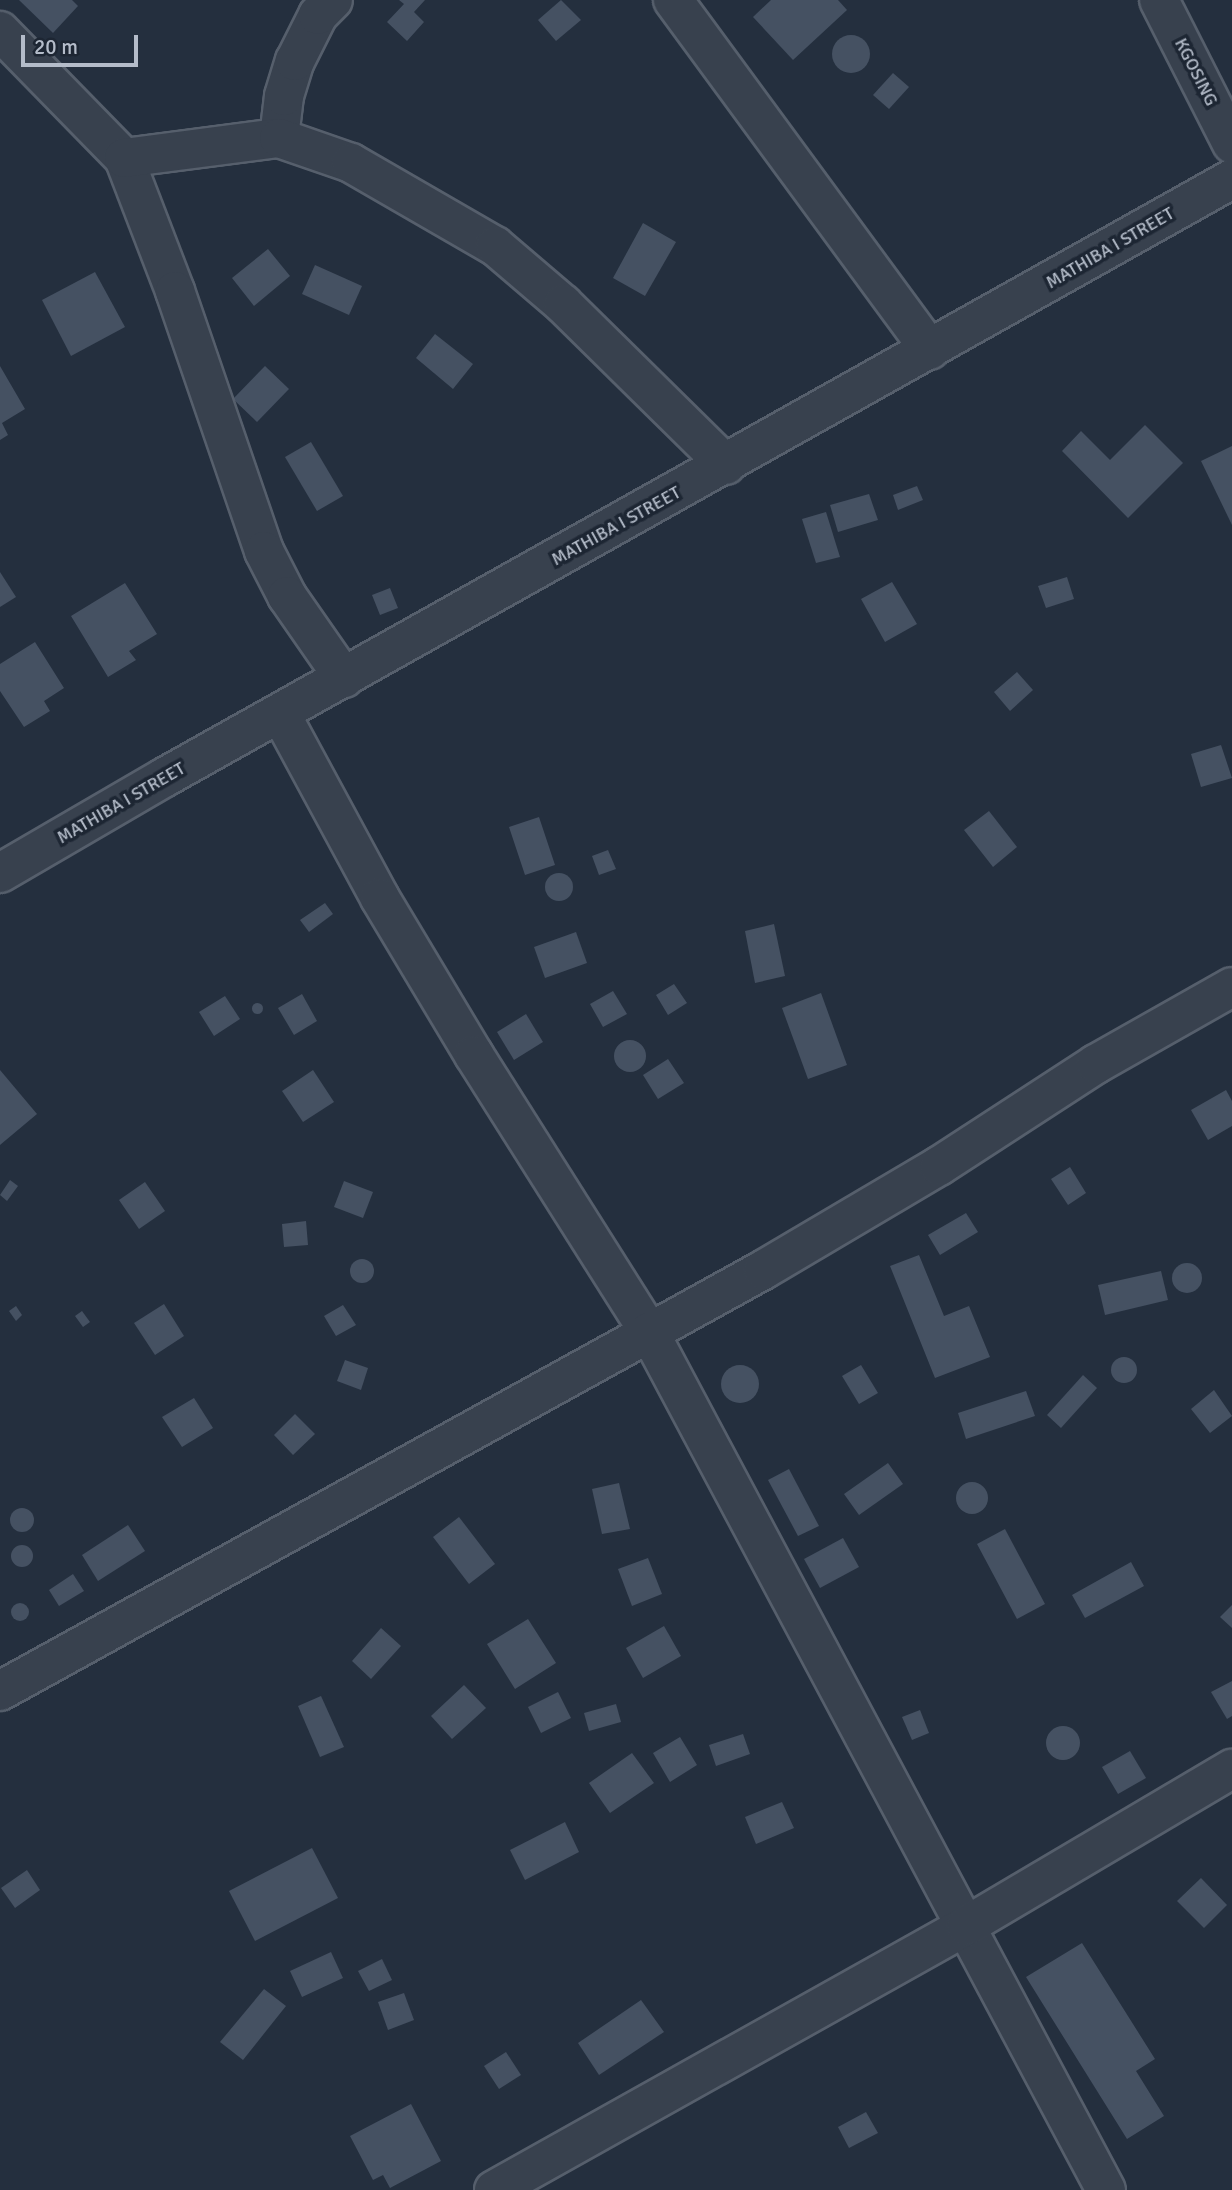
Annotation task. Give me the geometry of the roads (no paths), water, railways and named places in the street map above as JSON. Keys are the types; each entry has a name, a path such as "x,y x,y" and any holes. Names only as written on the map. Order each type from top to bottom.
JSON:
{"street":[{"path":"279,138 284,96 295,61 318,15 333,0"},
{"path":"673,0 930,350"},
{"name":"KGOSING","path":"1159,0 1232,144"},
{"path":"0,31 124,158 188,329 264,551 287,596 344,678"},
{"path":"124,158 279,138 351,163 495,246 563,304 726,464"},
{"name":"MATHIBA I STREET","path":"0,873 1232,179"},
{"path":"280,713 393,920 474,1055 649,1332 1106,2190"},
{"path":"0,1691 845,1221 939,1166 1096,1064 1232,987"},
{"path":"494,2190 966,1926 1232,1769"}]}
